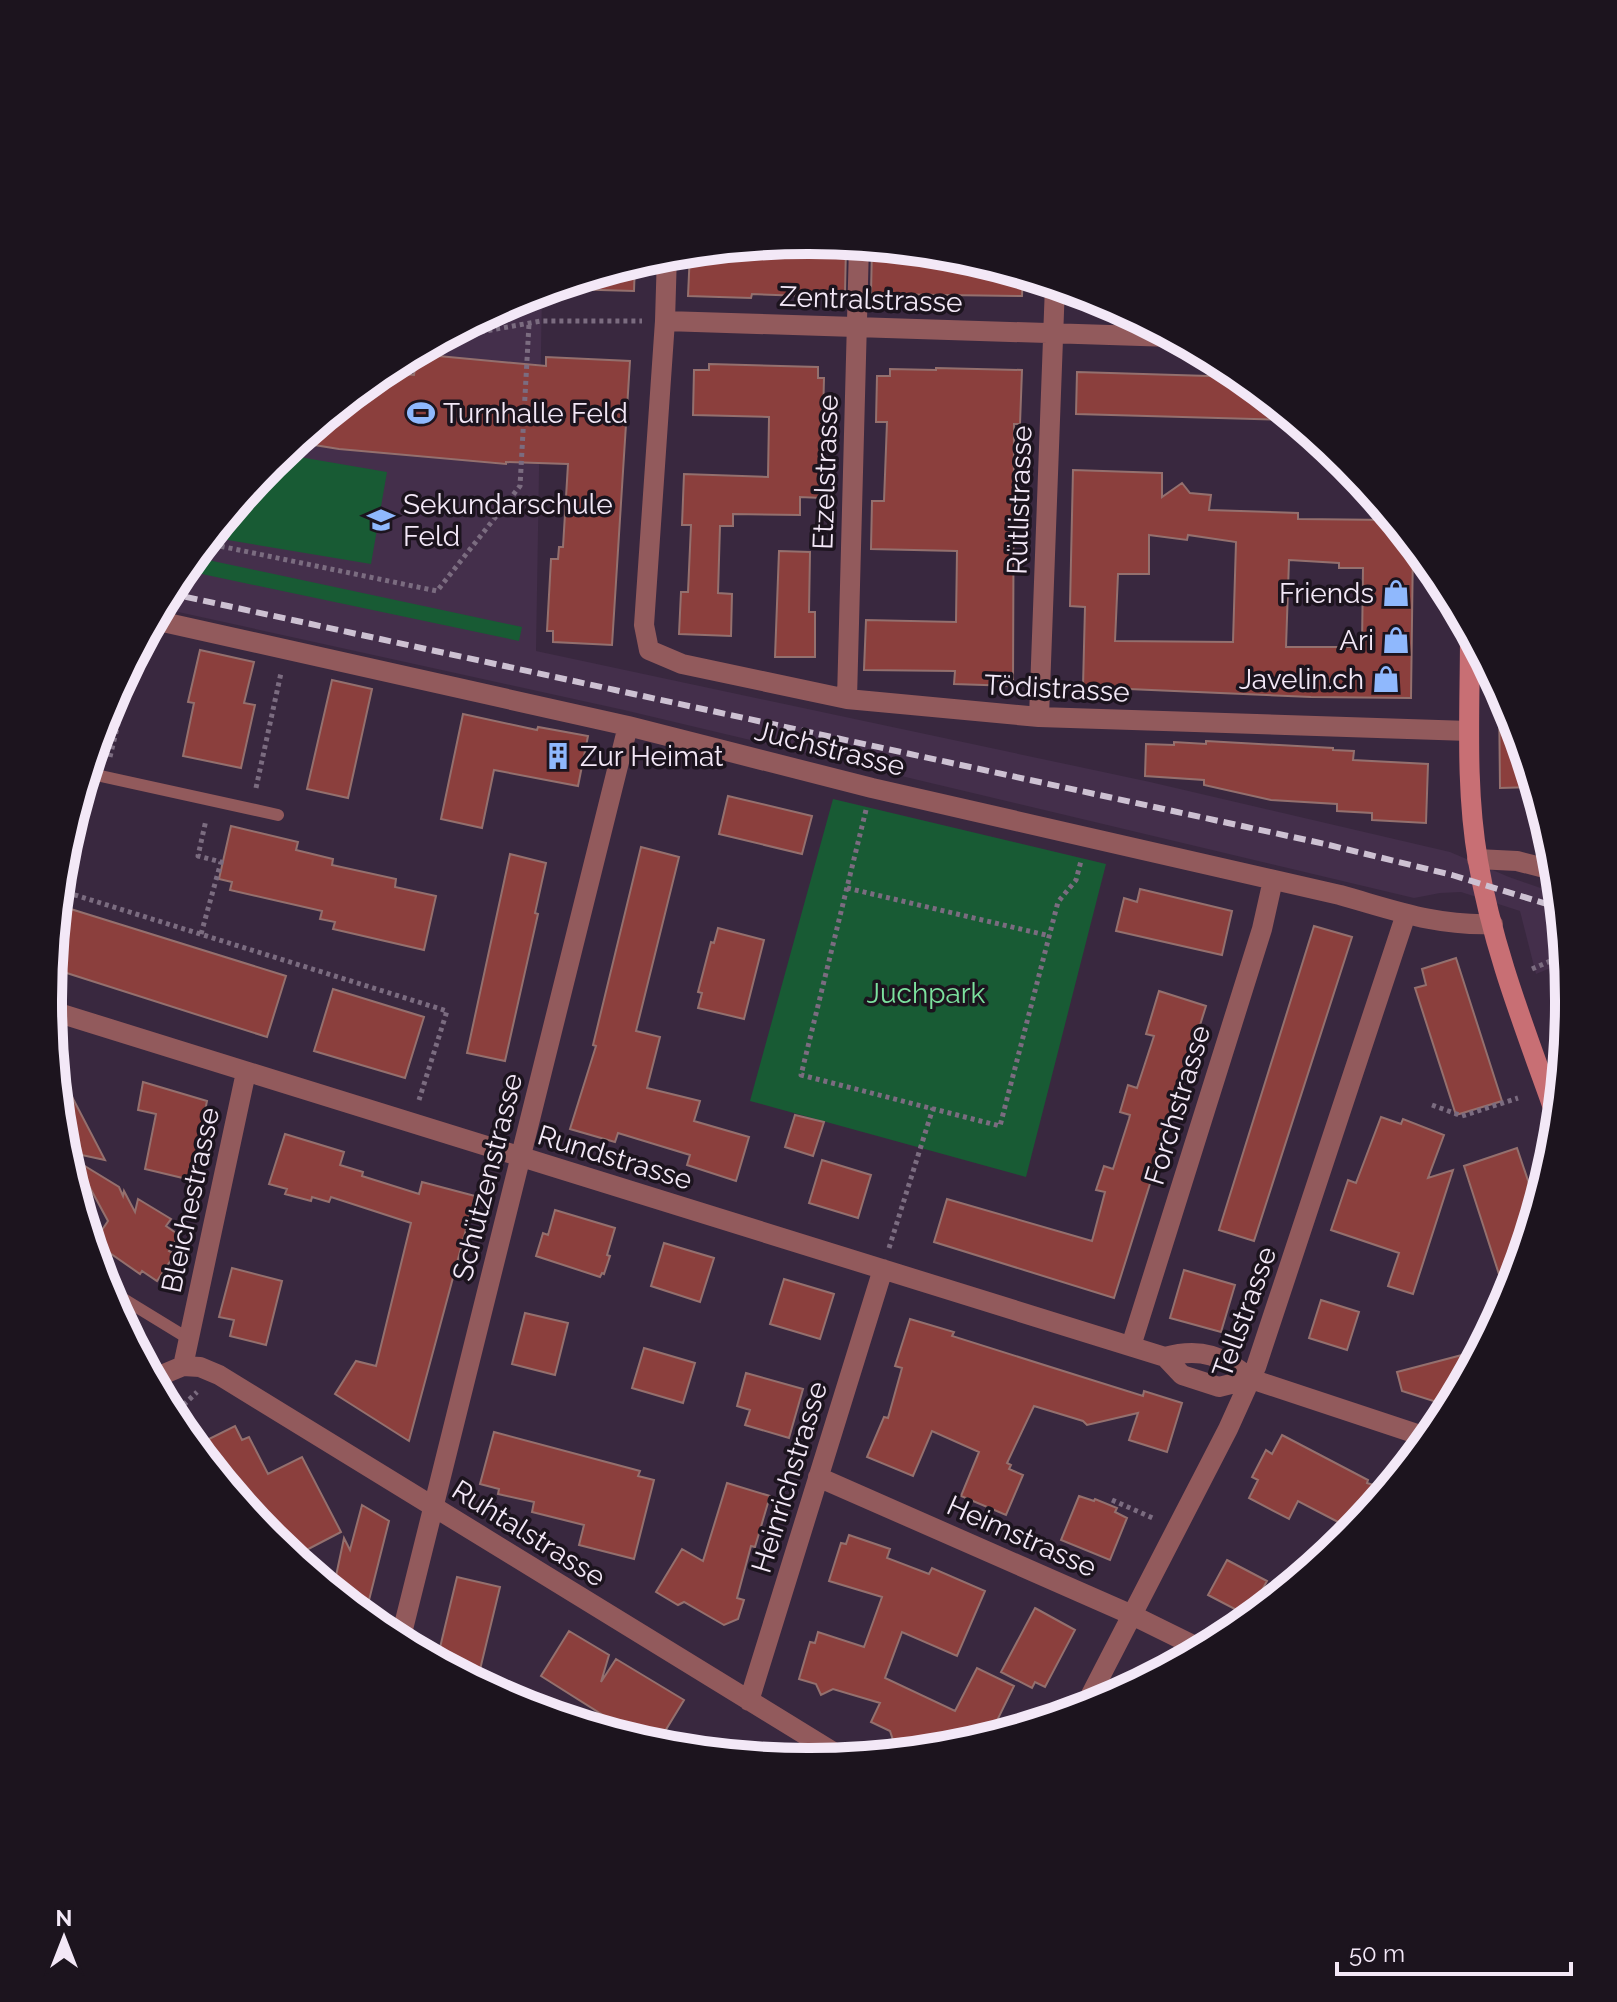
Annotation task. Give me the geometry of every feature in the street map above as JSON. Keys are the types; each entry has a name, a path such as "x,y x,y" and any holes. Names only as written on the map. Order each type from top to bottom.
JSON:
{"main road":[{"path":"1470,656 1471,802 1477,859 1509,984 1549,1097"}],"street":[{"name":"Etzelstrasse","path":"847,699 859,256"},
{"path":"665,321 667,268"},
{"name":"Rütlistrasse","path":"1039,717 1055,296"},
{"name":"Zentralstrasse","path":"665,321 1148,336"},
{"name":"Tödistrasse","path":"665,321 644,625 649,650 682,664 847,699 1039,717 1469,731"},
{"name":"Juchstrasse","path":"165,622 628,726 902,795 1340,895 1443,923 1493,924"},
{"name":"Schützenstrasse","path":"403,1628 628,726"},
{"path":"1477,859 1517,861 1543,868"},
{"name":"Forchstrasse","path":"1131,1346 1255,951 1273,880"},
{"name":"Tellstrasse","path":"1092,1692 1251,1379 1406,914"},
{"name":"Rundstrasse","path":"63,1014 1131,1346 1165,1357 1182,1375 1219,1387 1251,1379 1416,1434"},
{"name":"Bleichestrasse","path":"183,1366 246,1072"},
{"name":"Heinrichstrasse","path":"749,1701 883,1269"},
{"path":"162,1375 183,1366"},
{"name":"Ruhtalstrasse","path":"183,1366 200,1367 219,1375 825,1747"},
{"name":"Heimstrasse","path":"818,1477 1189,1643"}],"lane":[{"path":"97,775 278,815"},
{"name":"Bleichestrasse","path":"125,1300 189,1339"}],"path":[{"path":"474,333 541,321 665,321"},
{"path":"217,546 437,591 520,486 529,324"},
{"path":"251,809 287,649"},
{"path":"106,777 122,708"},
{"path":"201,934 221,862 198,856 210,800"},
{"path":"868,803 801,1075 1000,1126 1058,902 1076,880 1083,852"},
{"path":"847,888 1050,936"},
{"path":"70,893 447,1011 412,1123"},
{"path":"1532,969 1553,960"},
{"path":"1432,1105 1462,1116 1518,1098"},
{"path":"883,1269 933,1108"},
{"path":"1112,1500 1177,1529"}],"shaded area":[{"path":"542,304 536,651 1150,782 1450,852 1547,890 1554,967 1536,974 1520,911 1461,892 1414,898 624,710 173,611 216,547 247,509 316,440 394,380 435,355 478,331"}],"green space":[{"path":"298,457 387,472 371,564 222,539"},
{"path":"207,560 522,627 519,641 197,573"},
{"name":"Juchpark","path":"833,799 1106,864 1026,1177 750,1101"}],"building":[{"path":"760,256 846,256 845,294 831,294 831,297 752,294 751,298 688,296 689,265"},
{"path":"872,258 954,269 1022,286 1022,296 871,294"},
{"path":"635,276 634,291 584,290"},
{"path":"434,356 546,366 546,357 630,361 612,645 553,642 553,631 547,631 551,559 558,559 559,547 563,547 568,464 506,464 311,444 394,380 404,374 414,375 415,367"},
{"path":"709,364 818,367 818,378 824,378 821,498 800,497 800,515 733,514 733,526 720,526 718,593 732,594 731,636 679,634 681,592 688,592 691,525 682,525 684,474 768,477 769,417 693,415 694,370 709,370"},
{"path":"890,369 1022,370 1020,424 1014,424 1013,686 954,684 955,671 864,670 866,620 956,622 957,551 871,549 872,501 884,501 887,422 876,422 877,376 890,376"},
{"path":"1077,372 1217,376 1276,420 1076,414"},
{"path":"1073,470 1162,473 1162,497 1182,483 1190,493 1211,495 1209,510 1298,513 1298,519 1379,520 1413,563 1411,698 1083,687 1085,607 1070,606","holes":["1149,535 1187,540 1188,535 1236,542 1233,642 1115,641 1118,574 1149,574","1289,560 1339,563 1339,568 1363,568 1362,647 1286,647"]},
{"path":"779,551 810,552 809,612 815,612 815,657 775,657"},
{"path":"200,650 254,662 244,703 255,705 241,768 183,756 194,703 188,702"},
{"path":"332,680 372,689 348,798 307,789"},
{"path":"463,714 537,730 538,727 588,736 578,786 494,770 482,828 441,819"},
{"path":"1499,718 1523,787 1500,788"},
{"path":"1206,741 1333,748 1354,751 1353,760 1428,764 1426,823 1372,820 1372,813 1337,811 1337,804 1271,800 1204,785 1204,780 1145,776 1146,744 1206,744"},
{"path":"728,796 812,816 802,854 719,834"},
{"path":"231,826 298,842 296,850 333,859 332,865 396,879 395,887 436,896 424,950 333,929 335,922 320,919 322,911 230,890 232,882 219,879"},
{"path":"641,847 679,857 636,1031 660,1037 647,1088 700,1101 694,1121 749,1137 736,1181 687,1165 690,1155 618,1133 615,1142 570,1129 596,1046 593,1045"},
{"path":"510,854 546,863 535,913 538,914 505,1061 467,1053"},
{"path":"1140,889 1232,911 1222,955 1116,931 1124,898 1137,902"},
{"path":"68,908 286,976 267,1037 63,972"},
{"path":"1314,926 1352,937 1254,1241 1219,1230"},
{"path":"718,928 764,940 744,1019 698,1008 702,993 698,992 711,942 714,943"},
{"path":"1456,958 1502,1101 1456,1115 1415,988 1426,985 1422,969"},
{"path":"333,989 424,1017 405,1078 314,1051"},
{"path":"1159,991 1206,1006 1114,1298 934,1242 947,1199 1092,1241 1105,1192 1096,1190 1104,1166 1113,1169 1129,1119 1130,1115 1120,1112 1128,1085 1137,1088 1154,1036 1146,1034"},
{"path":"143,1082 207,1101 191,1180 145,1169 156,1114 138,1110"},
{"path":"67,1087 105,1160 78,1154"},
{"path":"795,1115 824,1122 813,1156 785,1147"},
{"path":"1381,1117 1401,1124 1403,1119 1444,1135 1428,1178 1453,1170 1413,1294 1388,1286 1399,1253 1331,1230 1348,1180 1356,1183"},
{"path":"285,1134 344,1152 340,1165 363,1172 362,1176 419,1194 422,1182 475,1196 409,1441 335,1394 356,1361 376,1366 411,1223 331,1197 329,1202 312,1197 311,1201 285,1194 287,1189 269,1184"},
{"path":"1517,1148 1531,1189 1501,1280 1464,1166"},
{"path":"822,1160 871,1175 858,1218 809,1203"},
{"path":"80,1163 119,1187 123,1196 124,1191 135,1212 138,1199 171,1219 166,1226 179,1235 169,1251 175,1254 157,1281 142,1271 140,1274 105,1250 100,1234 108,1221"},
{"path":"555,1210 615,1228 607,1255 610,1256 600,1277 536,1256 543,1233 548,1235"},
{"path":"664,1243 714,1258 700,1302 651,1286"},
{"path":"232,1268 282,1281 266,1345 230,1336 234,1320 219,1317"},
{"path":"1184,1270 1235,1285 1221,1332 1170,1318"},
{"path":"784,1279 834,1294 820,1339 770,1324"},
{"path":"1321,1300 1359,1312 1347,1350 1309,1338"},
{"path":"525,1313 568,1323 555,1375 512,1364"},
{"path":"910,1319 954,1332 952,1336 1143,1396 1144,1391 1182,1403 1167,1452 1129,1440 1138,1413 1087,1425 1083,1421 1034,1406 1007,1463 1011,1465 1009,1469 1023,1475 1006,1515 961,1496 979,1452 932,1431 913,1476 867,1457 884,1417 888,1418 902,1368 895,1366"},
{"path":"644,1348 695,1363 683,1403 632,1388"},
{"path":"1462,1355 1457,1370 1437,1402 1402,1391 1397,1372"},
{"path":"746,1373 803,1389 789,1438 745,1425 750,1410 737,1406"},
{"path":"235,1426 242,1440 249,1437 268,1474 302,1457 341,1532 304,1551 247,1493 206,1441"},
{"path":"494,1432 640,1471 638,1476 654,1480 634,1559 579,1545 584,1525 532,1512 534,1502 498,1494 499,1489 480,1484"},
{"path":"1282,1435 1376,1486 1341,1523 1298,1501 1289,1519 1249,1498 1258,1480 1252,1477 1266,1450 1272,1454"},
{"path":"727,1483 770,1496 755,1547 751,1546 737,1598 744,1600 738,1619 724,1625 684,1602 678,1605 656,1592 682,1549 703,1561"},
{"path":"1079,1496 1117,1508 1115,1512 1127,1518 1110,1560 1061,1540"},
{"path":"362,1505 389,1521 368,1603 336,1578 344,1538 350,1550"},
{"path":"849,1535 890,1549 887,1558 929,1574 932,1568 985,1591 957,1656 902,1632 885,1678 955,1711 977,1668 1014,1686 996,1723 911,1740 893,1740 890,1731 871,1722 880,1703 833,1689 821,1695 816,1684 799,1679 810,1642 815,1643 818,1632 864,1647 882,1597 829,1581 841,1543 846,1544"},
{"path":"1227,1560 1267,1581 1259,1596 1238,1611 1208,1595"},
{"path":"457,1577 500,1587 480,1672 440,1650"},
{"path":"1035,1608 1075,1630 1045,1687 1035,1682 1032,1688 1001,1672"},
{"path":"569,1631 609,1655 601,1682 616,1659 684,1700 663,1733 609,1720 541,1676"}],"railway":[{"path":"182,596 1325,844 1452,875 1549,905"}],"place":[{"name":"Turnhalle Feld","path":"421,413"},
{"name":"Sekundarschule Feld","path":"381,520"},
{"name":"Friends","path":"1396,593"},
{"name":"Ari","path":"1396,640"},
{"name":"Javelin.ch","path":"1386,679"},
{"name":"Zur Heimat","path":"558,756"}]}
